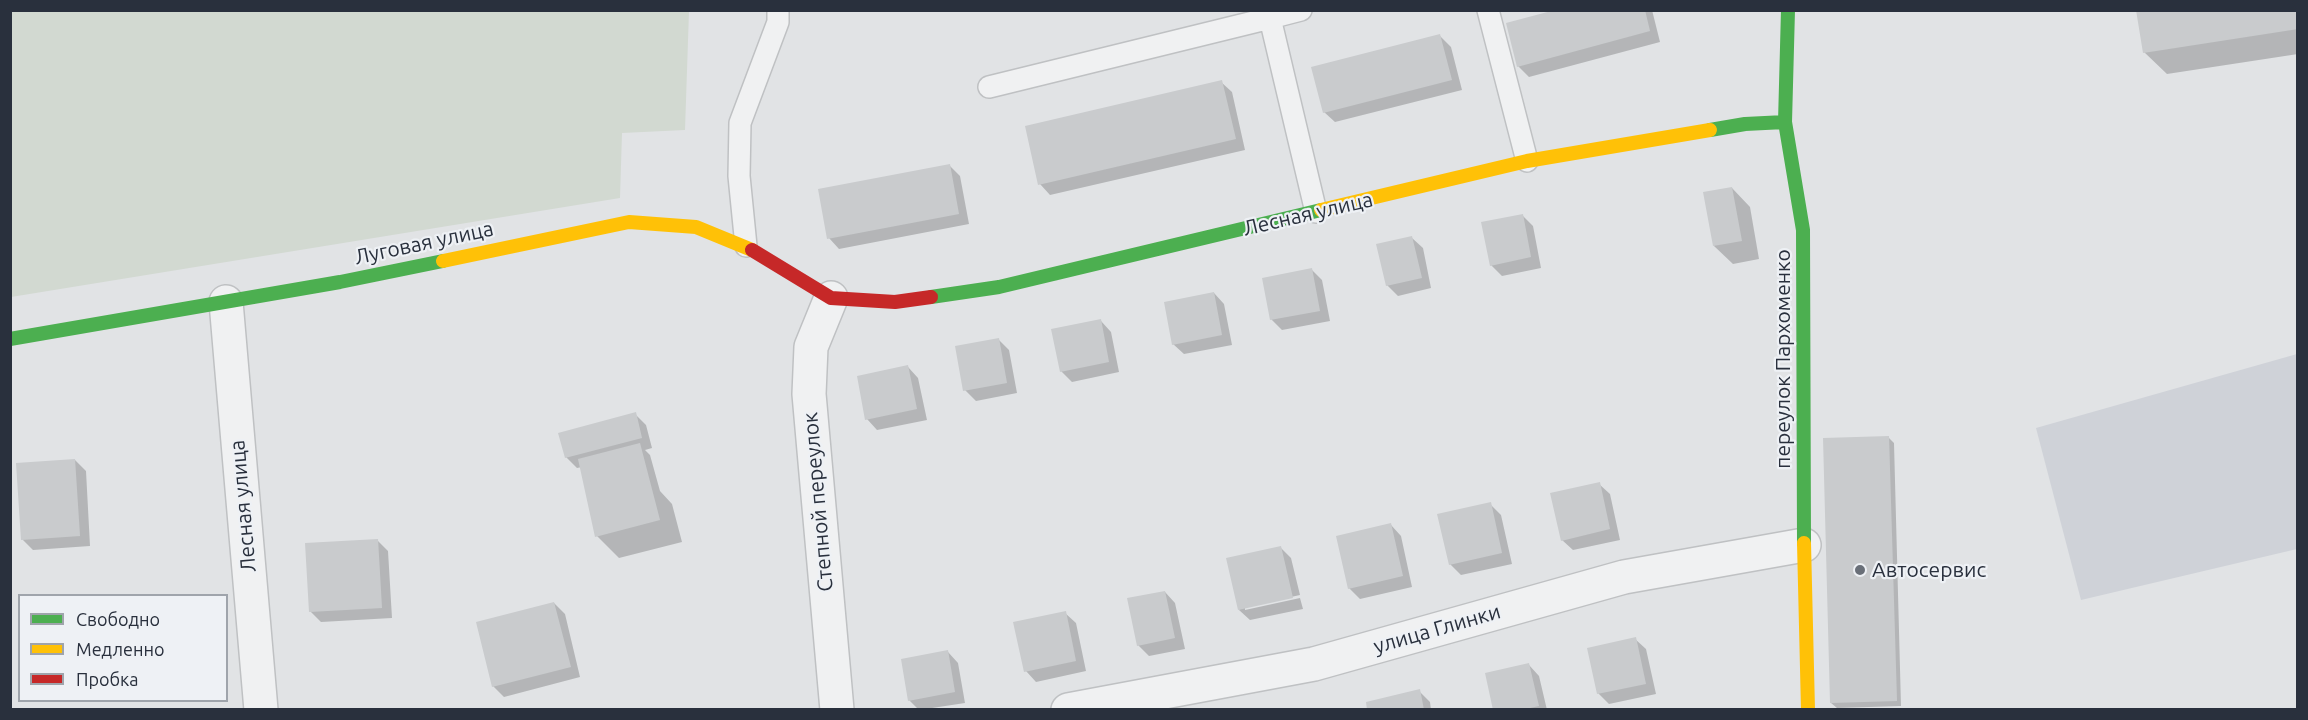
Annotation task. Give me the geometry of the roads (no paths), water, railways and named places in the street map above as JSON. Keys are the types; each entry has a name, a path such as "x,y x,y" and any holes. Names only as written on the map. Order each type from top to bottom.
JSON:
{"street":[{"name":"переулок Пархоменко","path":"1788,10 1785,122 1803,230 1804,545 1808,710"},
{"name":"Лесная улица","path":"831,298 895,302 999,287 1527,161 1745,124 1785,122"},
{"name":"Луговая улица","path":"10,339 340,282 629,222 696,227 746,246 831,298"},
{"name":"Степной переулок","path":"831,298 811,347 809,394 837,710"},
{"name":"Лесная улица","path":"226,302 261,710"},
{"name":"улица Глинки","path":"1068,710 1314,664 1624,577 1804,545"}],"lane":[{"path":"746,246 739,176 740,123 778,22 778,10"},
{"path":"989,87 1301,10"},
{"path":"1488,10 1527,161"},
{"path":"1270,18 1316,213"}],"place":[{"name":"Автосервис","path":"1860,570"}]}
